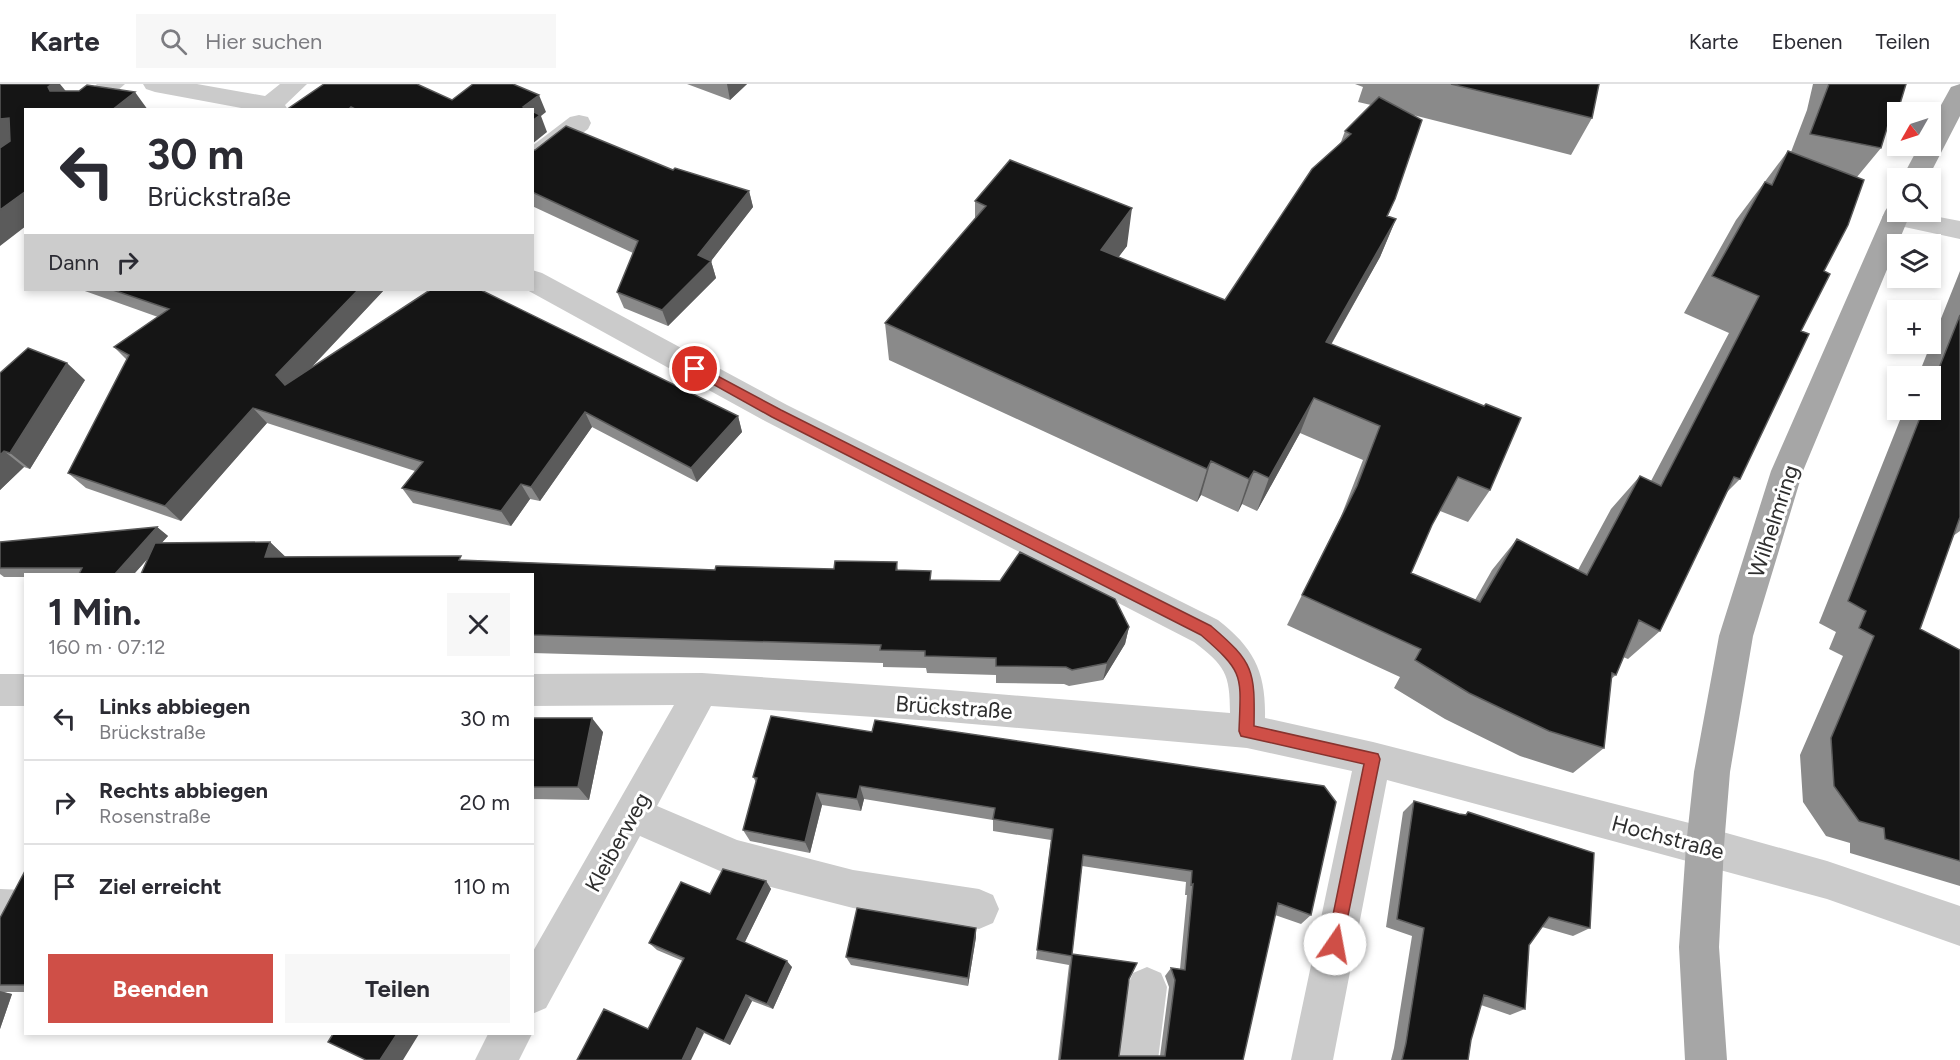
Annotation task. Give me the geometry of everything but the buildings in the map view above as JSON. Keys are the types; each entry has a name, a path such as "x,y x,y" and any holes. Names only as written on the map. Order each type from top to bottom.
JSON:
{"main road":[{"path":"1920,168 1960,92"},
{"name":"Wilhelmring","path":"1706,1060 1699,947 1705,846 1712,772 1736,636 1787,471 1893,222"}],"street":[{"path":"82,108 113,84"},
{"path":"155,84 273,107 296,84"},
{"path":"534,133 570,117 534,157"},
{"path":"1928,222 1960,230"},
{"path":"534,281 776,413 1206,631 1234,655 1244,672 1248,690 1247,731"},
{"name":"Brückstraße","path":"534,690 702,689 949,706 1247,731 1373,759"},
{"name":"Kleiberweg","path":"534,990 702,689"},
{"path":"0,690 24,690"},
{"path":"1311,1060 1373,759"},
{"name":"Hochstraße","path":"1373,759 1827,880 1960,926"},
{"path":"632,814 736,859 853,890 978,909"},
{"path":"0,909 24,910"},
{"path":"1137,1060 1147,987"},
{"path":"496,1060 510,1035"}],"route":[{"path":"695,369 776,413 1206,631 1234,655 1244,672 1248,690 1247,731 1373,759 1335,944"}]}
